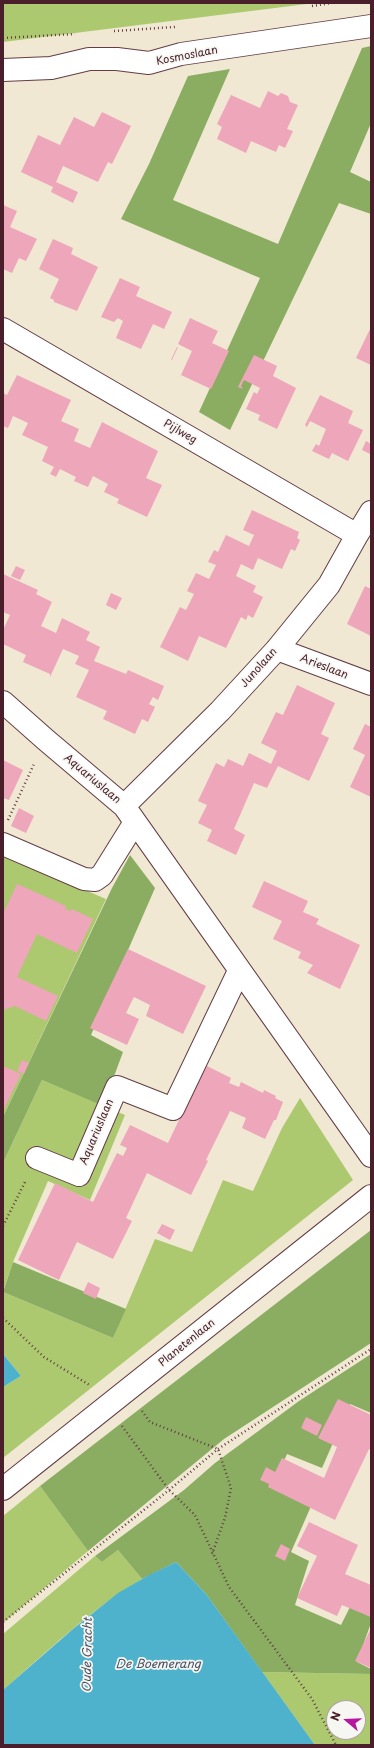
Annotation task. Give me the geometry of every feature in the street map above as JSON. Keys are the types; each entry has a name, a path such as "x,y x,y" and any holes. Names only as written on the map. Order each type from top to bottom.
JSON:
{"street":[{"name":"Kosmoslaan","path":"3,70 51,68 89,59 117,59 149,64 181,54 371,26"},
{"name":"Pijlweg","path":"3,329 357,534"},
{"name":"Junolaan","path":"129,814 277,649 329,585 371,512"},
{"name":"Arieslaan","path":"277,649 371,684"},
{"name":"Aquariuslaan","path":"3,702 129,814 371,1156"},
{"path":"5,834 84,879 95,880 102,875 129,814"},
{"name":"Aquariuslaan","path":"37,1158 79,1175 117,1087 173,1109 239,971"},
{"name":"Planetenlaan","path":"3,1489 371,1196"}],"path":[{"path":"307,7 332,3"},
{"path":"111,31 182,26"},
{"path":"3,38 79,34"},
{"path":"5,834 46,740"},
{"path":"3,1226 37,1158"},
{"path":"3,1318 44,1357 93,1387 169,1490 195,1515 212,1554 229,1587 312,1699 336,1745"},
{"path":"3,1622 169,1490 218,1449 371,1349"},
{"path":"127,1391 150,1422 218,1449 231,1488 225,1518 212,1554"}],"green space":[{"path":"3,3 315,3 3,42"},
{"path":"371,46 371,123 350,172 371,182 371,214 339,203 230,430 199,412 260,278 121,219 149,164 188,76 230,69 173,200 278,244 362,48"},
{"path":"3,855 106,899 3,1117"},
{"path":"130,855 155,888 91,1035 123,1052 103,1106 42,1080 3,1163 3,1117 112,888"},
{"path":"42,1080 125,1115 90,1200 48,1181 13,1262 3,1291 3,1163"},
{"path":"300,1098 353,1180 3,1458 3,1387 21,1376 3,1354 3,1292 113,1338 155,1239 192,1252 223,1180 253,1191 282,1128"},
{"path":"371,1230 371,1343 224,1439 88,1551 40,1486"},
{"path":"13,1262 126,1309 113,1338 3,1292"},
{"path":"371,1354 371,1413 350,1404 322,1468 287,1454 273,1486 312,1504 291,1552 309,1561 295,1605 341,1625 350,1607 371,1617 371,1623 357,1662 371,1669 371,1674 262,1672 206,1594 176,1562 142,1579 118,1550 102,1562 95,1556 184,1490 215,1463 299,1401"},
{"path":"40,1486 88,1551 3,1623 3,1516"},
{"path":"118,1550 142,1579 87,1617 3,1690 3,1634 95,1556 102,1562"},
{"path":"262,1672 371,1674 371,1745 315,1745"}],"water":[{"path":"3,1354 21,1376 3,1387"},
{"name":"De Boemerang","path":"176,1562 206,1594 315,1745 3,1745 3,1690 73,1629 118,1593 149,1575"}],"building":[{"path":"268,91 278,96 281,93 288,96 290,102 298,105 287,129 293,131 285,148 279,145 276,152 251,141 246,153 217,139 222,127 217,124 231,95 260,108"},
{"path":"102,112 131,126 112,164 108,162 98,182 63,166 56,182 78,192 73,203 51,192 53,187 21,172 38,135 60,145 74,117 94,127"},
{"path":"3,205 17,211 10,227 37,239 26,261 19,258 12,273 3,269"},
{"path":"53,239 73,248 71,254 98,267 77,311 54,302 54,300 50,298 59,279 39,269"},
{"path":"120,278 140,287 136,296 172,312 164,329 153,324 141,349 116,338 123,321 118,318 114,322 101,317"},
{"path":"190,318 218,331 212,343 229,351 211,389 181,375 192,351 178,344"},
{"path":"371,327 371,365 356,358"},
{"path":"177,347 178,347 171,360"},
{"path":"254,355 277,366 273,376 296,388 277,429 258,420 260,415 246,409 254,392 257,394 260,388 244,380 241,386 243,389 238,387"},
{"path":"17,375 71,400 61,421 79,429 74,441 90,448 102,422 158,451 146,478 162,485 147,517 117,503 119,499 104,492 108,484 93,476 88,487 74,481 76,477 60,469 56,477 50,474 54,467 42,461 48,447 22,435 28,423 13,416 8,428 3,426 3,393 7,395"},
{"path":"320,395 353,411 348,423 363,430 348,461 332,453 329,459 312,451 316,444 319,446 326,429 310,421 307,427 305,425"},
{"path":"366,441 371,444 370,454 362,450"},
{"path":"252,510 299,532 297,538 300,540 295,551 291,549 282,569 258,558 253,570 241,564 236,576 256,586 253,592 263,597 253,618 248,615 246,620 241,617 226,648 199,636 188,661 160,647 180,607 186,610 194,594 187,591 196,573 209,579 216,565 208,562 214,550 218,552 226,535 249,546 254,535 243,530"},
{"path":"16,566 25,570 20,580 11,576"},
{"path":"3,574 38,590 36,594 52,602 41,626 56,633 62,618 90,632 86,640 100,647 94,661 126,674 128,670 164,686 158,700 153,697 149,704 155,707 148,722 142,719 135,734 103,719 107,711 76,697 89,670 75,664 79,656 63,649 50,677 50,674 23,662 26,655 3,644 3,630 10,615 3,612"},
{"path":"365,586 371,589 371,636 347,624"},
{"path":"111,593 122,598 116,610 106,605"},
{"path":"297,685 335,703 321,734 329,738 309,781 278,766 267,788 254,783 234,829 245,835 236,855 207,841 212,830 198,823 207,805 198,801 216,763 224,767 228,759 243,766 249,753 271,764 277,751 261,743 276,712 283,715"},
{"path":"365,724 371,727 371,797 350,787 365,755 353,749"},
{"path":"3,760 23,770 9,800 3,798"},
{"path":"19,808 34,816 26,833 11,826"},
{"path":"264,881 308,901 303,912 319,919 316,924 360,945 340,989 307,973 313,965 298,958 301,952 273,939 282,921 252,907"},
{"path":"17,884 66,906 65,909 71,911 72,909 93,919 77,953 37,934 17,977 58,996 46,1021 15,1006 3,1010 3,914"},
{"path":"128,949 206,986 183,1034 146,1016 150,1005 134,997 126,1013 139,1019 127,1045 90,1028"},
{"path":"22,1060 29,1063 24,1074 17,1071"},
{"path":"205,1065 231,1078 229,1083 239,1087 241,1082 263,1093 264,1090 276,1096 275,1098 283,1102 276,1120 274,1120 265,1139 242,1128 246,1118 230,1111 191,1195 147,1173 126,1218 132,1221 113,1259 77,1242 59,1280 18,1260 55,1183 93,1202 117,1153 123,1156 127,1148 120,1145 130,1125 168,1143"},
{"path":"3,1066 21,1074 4,1109 3,1108"},
{"path":"162,1224 175,1230 170,1240 157,1233"},
{"path":"88,1282 100,1288 96,1299 83,1293"},
{"path":"338,1399 371,1415 371,1450 369,1449 335,1520 268,1487 269,1484 260,1480 266,1467 275,1472 282,1458 324,1478 337,1447 318,1438"},
{"path":"306,1417 322,1425 317,1436 301,1428"},
{"path":"309,1522 358,1545 345,1574 371,1585 371,1617 342,1605 337,1616 297,1598 317,1556 297,1546"},
{"path":"281,1544 290,1549 285,1561 275,1556"},
{"path":"371,1628 371,1668 355,1661"}],"water label":[{"name":"Oude Gracht","path":"88,1655"}]}
